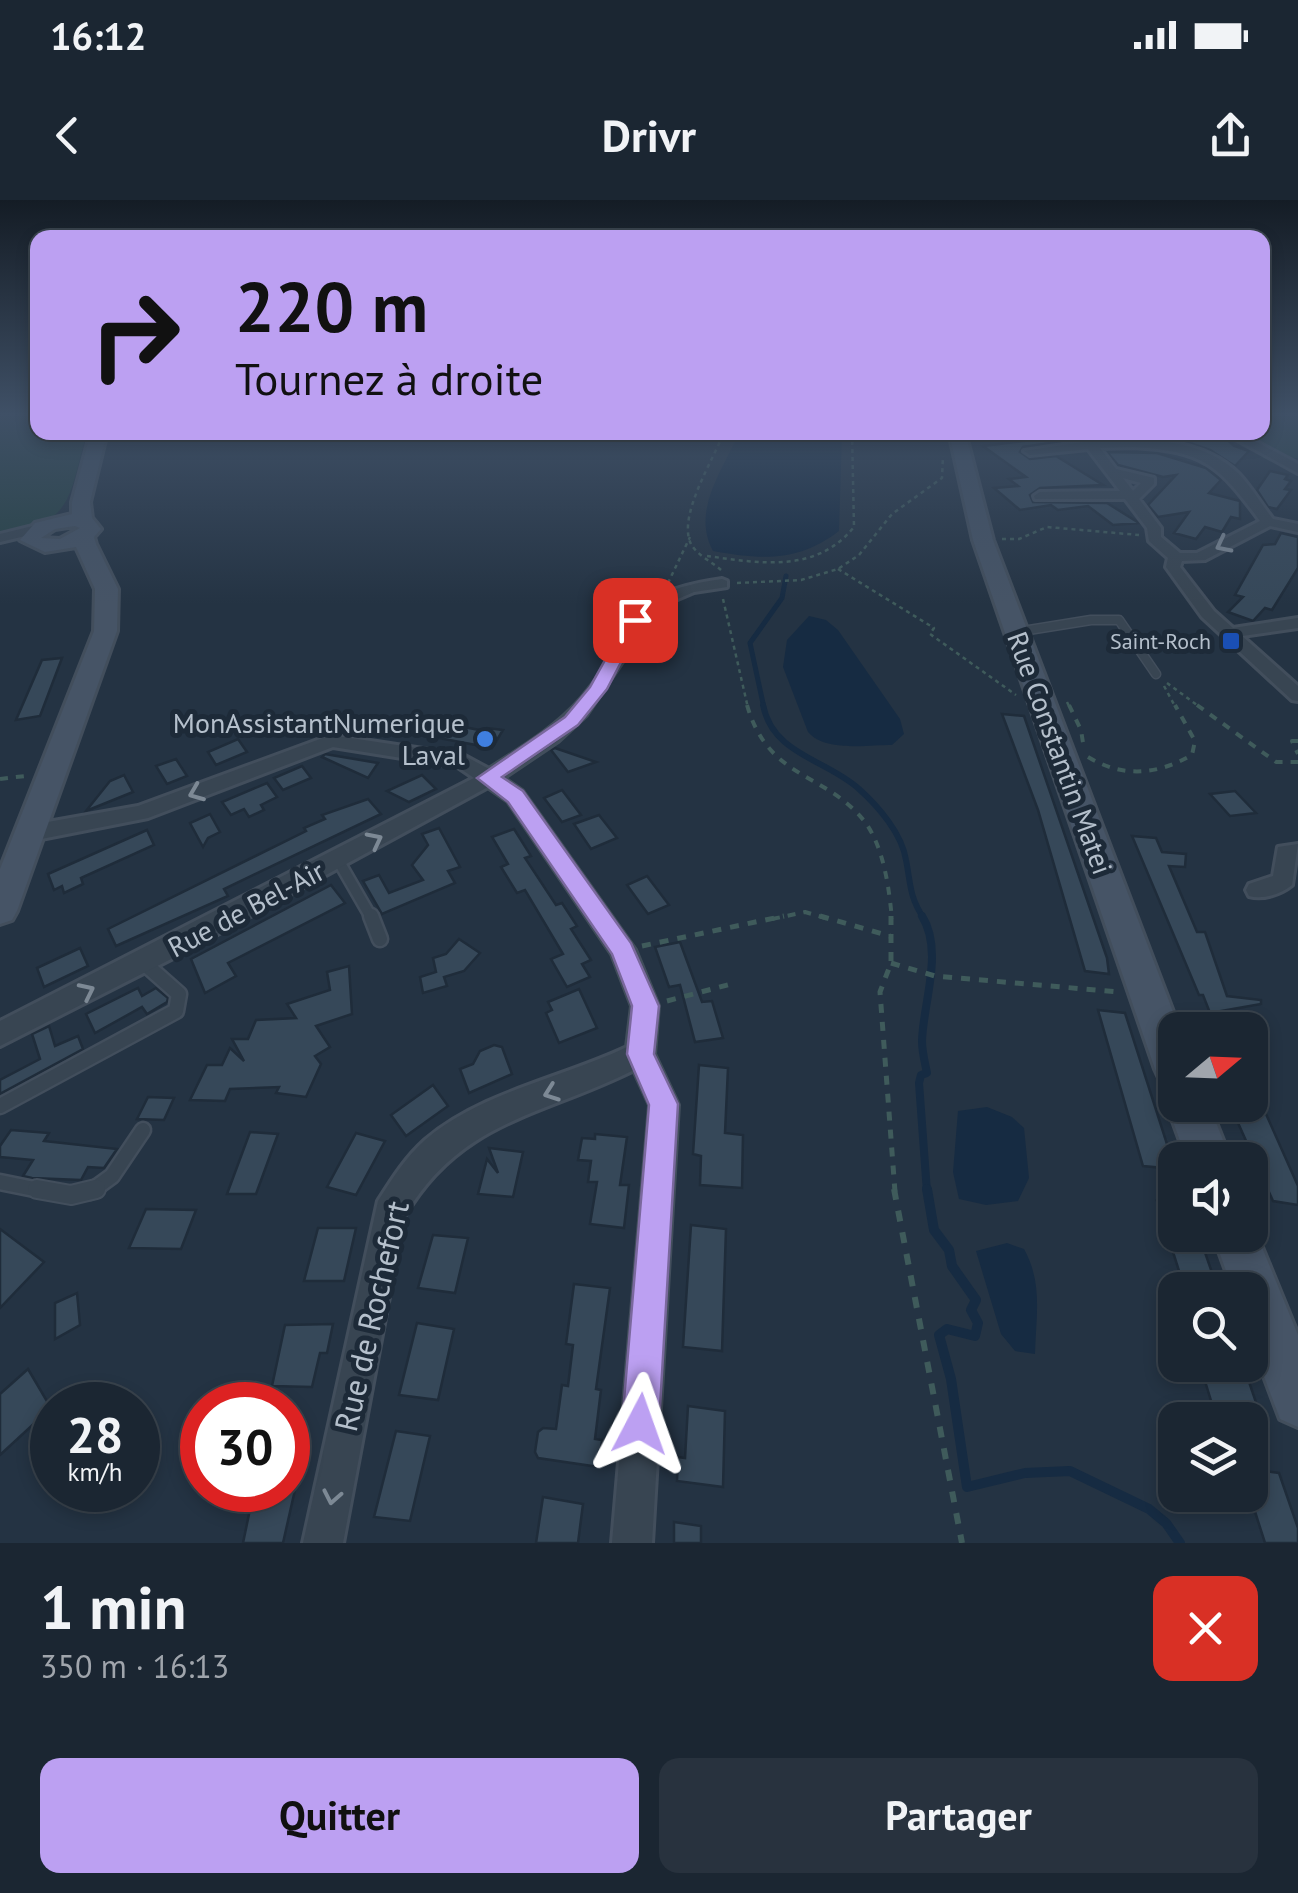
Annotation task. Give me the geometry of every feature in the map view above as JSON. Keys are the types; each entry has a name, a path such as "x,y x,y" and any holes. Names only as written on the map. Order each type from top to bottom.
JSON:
{"street":[{"path":"0,911 102,648 109,615 104,580 83,529 91,479"},
{"name":"Rue Constantin Matei","path":"962,479 1016,632 1057,710 1158,1022"},
{"path":"1116,479 1154,528 1154,538 1176,557 1200,556 1268,522 1298,528"},
{"path":"1040,496 1082,493 1129,497 1150,482 1138,479"},
{"path":"1235,479 1268,522"},
{"path":"0,539 83,529"},
{"path":"44,535 83,529"},
{"path":"1176,557 1173,567 1208,614 1298,696"},
{"path":"662,597 696,586 722,584"},
{"name":"Rue de Bel-Air","path":"0,1034 144,963 488,778 571,721 598,689 635,620 662,597"},
{"path":"1229,634 1298,623"},
{"path":"31,832 141,813 330,741 462,761 516,796 622,950 646,1006 640,1054 664,1104 632,1543"},
{"path":"1257,890 1284,879 1286,853 1298,852"},
{"name":"Rue de Rochefort","path":"323,1543 389,1212 402,1185 434,1148 471,1123 609,1071 640,1054"},
{"path":"1242,1252 1298,1402"}],"lane":[{"path":"1016,632 1044,631 1060,622 1095,617 1120,620 1156,674"},
{"path":"338,860 367,906 380,940"},
{"path":"0,1106 176,1011 179,994 144,963"},
{"path":"0,1182 78,1196 94,1192 121,1167 143,1130"}],"path":[{"path":"662,597 690,537 690,515 700,479"},
{"path":"703,556 742,563 803,562 846,538 854,527 853,479"},
{"path":"722,584 795,580 838,570 859,556 892,514 941,479"},
{"path":"983,540 1020,539 1047,526 1154,538"},
{"path":"690,537 703,556 721,568 720,592 758,736 776,759 845,804 867,826 881,858 891,963 880,992 896,1212 962,1543"},
{"path":"838,570 934,628 930,634 1057,710 1081,730 1085,755 1104,768 1146,774 1174,767 1192,756 1195,741 1156,674"},
{"path":"1156,674 1197,708 1276,762 1298,762"},
{"path":"1298,741 1292,741 1298,754"},
{"path":"622,950 805,912 890,936"},
{"path":"891,963 935,976 1148,995"},
{"path":"646,1006 734,983"}],"green space":[{"path":"0,479 74,479 55,515 43,523 0,536"}],"water":[{"path":"717,479 841,479 839,531 809,548 779,556 713,551 706,520"},
{"path":"809,616 826,620 838,630 900,719 904,734 892,745 835,745 808,732 783,667 787,640"},
{"path":"987,1107 1012,1117 1024,1128 1029,1178 1018,1201 986,1205 959,1199 953,1172 958,1111"},
{"path":"1007,1243 1024,1249 1034,1274 1035,1354 1015,1351 1001,1334 976,1251"}],"building":[{"path":"1009,479 1093,479 1103,485 1040,488 1030,495 1033,502 1107,503 1139,523 1113,525 1088,506 1058,510 1051,505 1020,510 994,488 1018,486"},
{"path":"1173,479 1219,479 1209,493 1240,501 1240,519 1231,517 1222,532 1205,527 1196,539 1174,533 1189,512 1158,517 1148,505"},
{"path":"1265,479 1291,481 1285,489 1291,490 1277,509 1268,507 1257,490"},
{"path":"1281,533 1298,537 1298,568 1272,610 1265,608 1253,621 1228,612 1243,597 1235,595 1263,545 1275,544"},
{"path":"62,658 40,716 16,720 42,660"},
{"path":"1002,714 1024,716 1107,958 1109,974 1085,971 1038,810"},
{"path":"422,719 485,731 503,730 492,748 412,733"},
{"path":"238,739 247,752 216,765 208,752"},
{"path":"551,750 596,762 568,772"},
{"path":"325,754 378,763 368,778 322,757"},
{"path":"176,759 187,776 167,784 156,766"},
{"path":"302,766 311,778 283,790 274,778"},
{"path":"124,775 133,792 86,811 110,781"},
{"path":"422,775 436,789 409,802 387,791"},
{"path":"267,783 277,797 261,805 264,810 249,817 244,809 231,815 222,802"},
{"path":"562,790 581,815 562,822 544,798"},
{"path":"1235,791 1256,813 1230,816 1210,794"},
{"path":"368,799 381,814 224,889 228,896 116,946 108,929 306,831 304,828 325,819 322,815"},
{"path":"210,814 220,832 208,838 203,847 190,823"},
{"path":"599,815 617,838 591,849 574,824"},
{"path":"439,828 460,867 448,871 455,883 382,914 363,881 379,875 389,893 423,880 412,865 428,845 422,834"},
{"path":"514,829 531,856 525,858 556,905 562,903 577,926 571,929 591,960 582,964 590,977 567,987 551,959 563,954 525,890 517,893 501,867 508,864 492,837"},
{"path":"147,830 154,845 81,878 83,884 64,893 62,886 54,890 48,874"},
{"path":"1132,836 1156,838 1162,852 1186,854 1185,867 1169,866 1197,932 1205,932 1227,996 1261,1000 1261,1004 1210,1012 1203,995 1199,995"},
{"path":"647,876 669,905 648,914 627,885"},
{"path":"331,885 345,903 228,963 236,976 205,993 191,959"},
{"path":"459,939 480,953 464,971 444,977 447,986 423,993 420,977 436,972 433,958 446,954"},
{"path":"680,942 702,1002 712,1001 723,1038 695,1042 680,985 669,987 655,947"},
{"path":"80,948 88,966 44,987 37,968"},
{"path":"349,966 352,1014 316,1026 330,1047 315,1056 321,1064 306,1097 276,1093 279,1087 230,1089 225,1101 190,1100 207,1065 222,1065 230,1048 244,1061 232,1039 248,1039 256,1020 296,1018 287,1004 330,990 327,972"},
{"path":"138,988 142,996 156,988 168,998 167,1002 147,1014 142,1007 95,1033 86,1014"},
{"path":"579,989 597,1028 559,1043 546,1013 552,1010 548,1002"},
{"path":"1098,1010 1125,1013 1166,1142 1158,1142 1158,1167 1143,1166"},
{"path":"49,1026 55,1046 78,1036 83,1049 0,1094 0,1080 40,1059 32,1034"},
{"path":"494,1045 502,1047 512,1074 469,1093 460,1069 473,1064 480,1051"},
{"path":"699,1065 728,1068 725,1133 743,1135 742,1188 700,1185 701,1156 693,1154"},
{"path":"433,1085 448,1106 406,1136 391,1115"},
{"path":"148,1097 174,1098 164,1120 137,1119"},
{"path":"1268,1118 1298,1186 1298,1205 1273,1201 1268,1190 1268,1142 1247,1142 1238,1122 1268,1122"},
{"path":"11,1130 49,1133 44,1141 117,1149 104,1168 88,1167 81,1180 32,1178 23,1176 33,1160 0,1157 0,1146"},
{"path":"250,1132 278,1134 256,1194 227,1194"},
{"path":"356,1133 385,1141 356,1195 327,1187"},
{"path":"595,1134 627,1137 620,1185 629,1185 624,1228 590,1224 597,1182 588,1182 591,1161 578,1160 582,1138 595,1139"},
{"path":"489,1148 523,1152 513,1197 478,1194 487,1159 498,1173"},
{"path":"146,1209 196,1210 181,1249 129,1248"},
{"path":"691,1225 726,1229 722,1351 683,1347"},
{"path":"318,1228 356,1228 344,1281 304,1281"},
{"path":"0,1229 44,1262 0,1308"},
{"path":"433,1235 468,1238 455,1293 418,1288"},
{"path":"1173,1252 1205,1252 1212,1272 1179,1272"},
{"path":"574,1284 610,1288 596,1389 601,1390 595,1439 602,1440 599,1467 538,1458 535,1452 538,1432 543,1428 556,1429 562,1385 568,1386 573,1345 566,1344"},
{"path":"77,1293 80,1325 55,1339 55,1303"},
{"path":"417,1323 454,1329 438,1400 399,1395"},
{"path":"333,1324 327,1353 320,1353 312,1387 310,1382 273,1382 285,1325"},
{"path":"28,1369 36,1382 30,1382 30,1427 0,1455 0,1394"},
{"path":"1205,1382 1249,1382 1256,1402 1211,1402"},
{"path":"688,1406 725,1411 723,1487 677,1481 678,1457 685,1458"},
{"path":"396,1431 430,1436 410,1521 374,1517"},
{"path":"1268,1471 1279,1473 1298,1528 1298,1543 1265,1543 1255,1512 1268,1512"},
{"path":"543,1497 583,1504 578,1543 536,1543"},
{"path":"249,1512 290,1512 283,1543 243,1543"},
{"path":"674,1522 701,1526 701,1543 674,1543"}],"waterway":[{"path":"764,708 750,643 782,598 786,576"},
{"path":"764,708 769,722 789,746 846,779 889,822 904,850 913,897 924,919"},
{"path":"922,916 932,961 922,1041 927,1073 921,1075 919,1083 927,1192"},
{"path":"927,1189 934,1230 949,1250 952,1266 976,1300 971,1310 978,1323 975,1336 947,1329 939,1335 951,1379 967,1487 1025,1473 1070,1471 1149,1509 1166,1523 1180,1543"}],"place":[{"name":"Saint-Roch","path":"1231,641"},
{"name":"MonAssistantNumerique Laval","path":"485,739"}],"route":[{"path":"635,620 598,689 571,721 488,778 516,796 622,950 646,1006 640,1054 664,1104 640,1424"}]}
